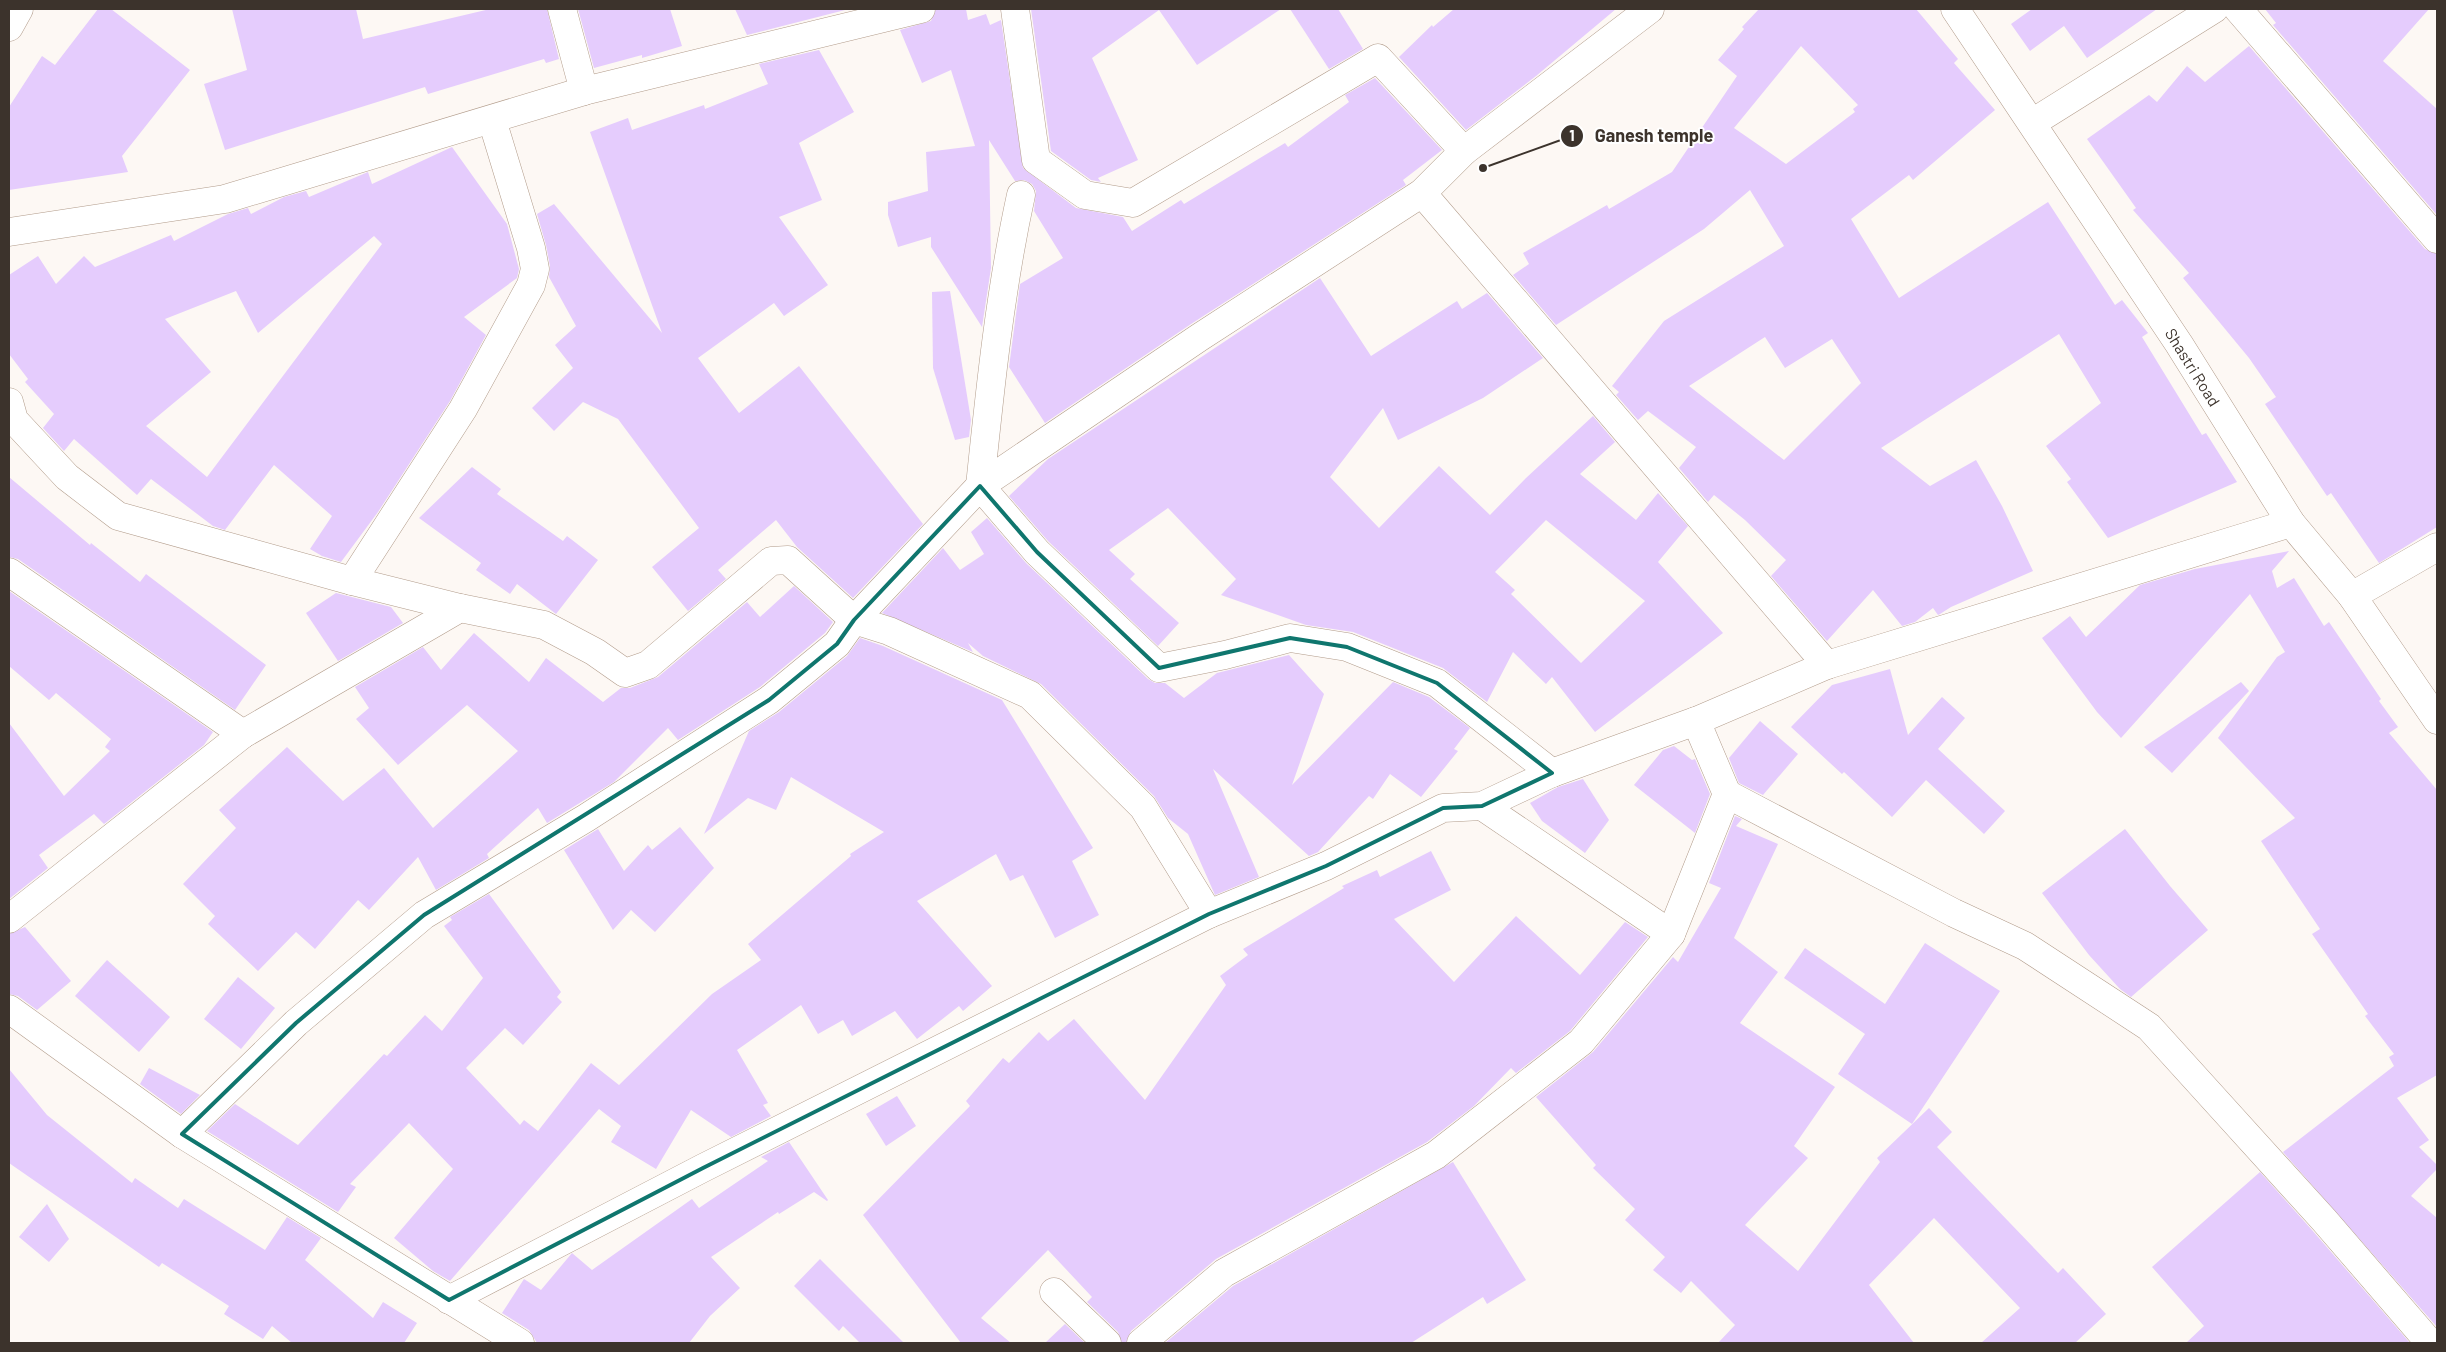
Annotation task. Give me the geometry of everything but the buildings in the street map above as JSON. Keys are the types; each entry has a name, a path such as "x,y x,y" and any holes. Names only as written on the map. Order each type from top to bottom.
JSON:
{"street":[{"path":"9,27 19,9"},
{"path":"562,9 584,91"},
{"path":"9,232 225,198 492,120 584,91 922,9"},
{"path":"1015,9 1036,160 1085,194 1133,203 1378,58 1464,151"},
{"path":"182,1134 296,1023 424,915 586,818 769,700 837,644 854,620 980,486 1200,337 1422,193 1464,151 1650,9"},
{"name":"Shastri Road","path":"1955,9 2179,344 2291,523 2352,596 2437,720"},
{"path":"2032,123 2214,9"},
{"path":"2238,9 2437,239"},
{"path":"352,580 463,409 531,285 536,269 492,120"},
{"path":"1422,193 1827,665"},
{"path":"1021,195 1009,250 980,486 1037,552 1159,668 1225,655 1290,638 1347,647 1437,683 1552,773"},
{"path":"9,402 14,420 67,477 118,516 460,608 544,625 595,652 625,672 648,665 772,562 788,560 854,620 889,631 1030,695 1143,807 1209,914"},
{"path":"449,1300 703,1168 1209,914 1326,866 1443,808 1482,806 1552,773 1696,721 1827,665 2291,523"},
{"path":"2352,596 2437,547"},
{"path":"9,572 243,734"},
{"path":"9,919 243,734 460,608"},
{"path":"1696,721 1727,794 1954,913 2025,946 2149,1027 2324,1220 2430,1343"},
{"path":"1141,1343 1224,1273 1436,1156 1581,1042 1671,934 1727,794"},
{"path":"1482,806 1671,934"},
{"path":"9,1009 182,1134 520,1343"},
{"path":"1054,1292 1108,1343"}],"highlighted area":[{"path":"980,486 1037,552 1159,668 1290,638 1347,647 1437,683 1552,773 1482,806 1443,808 1326,866 1209,914 703,1168 449,1300 182,1134 296,1023 424,915 769,700 837,644 854,620"}],"place":[{"name":"Ganesh temple","path":"1483,168"}]}
